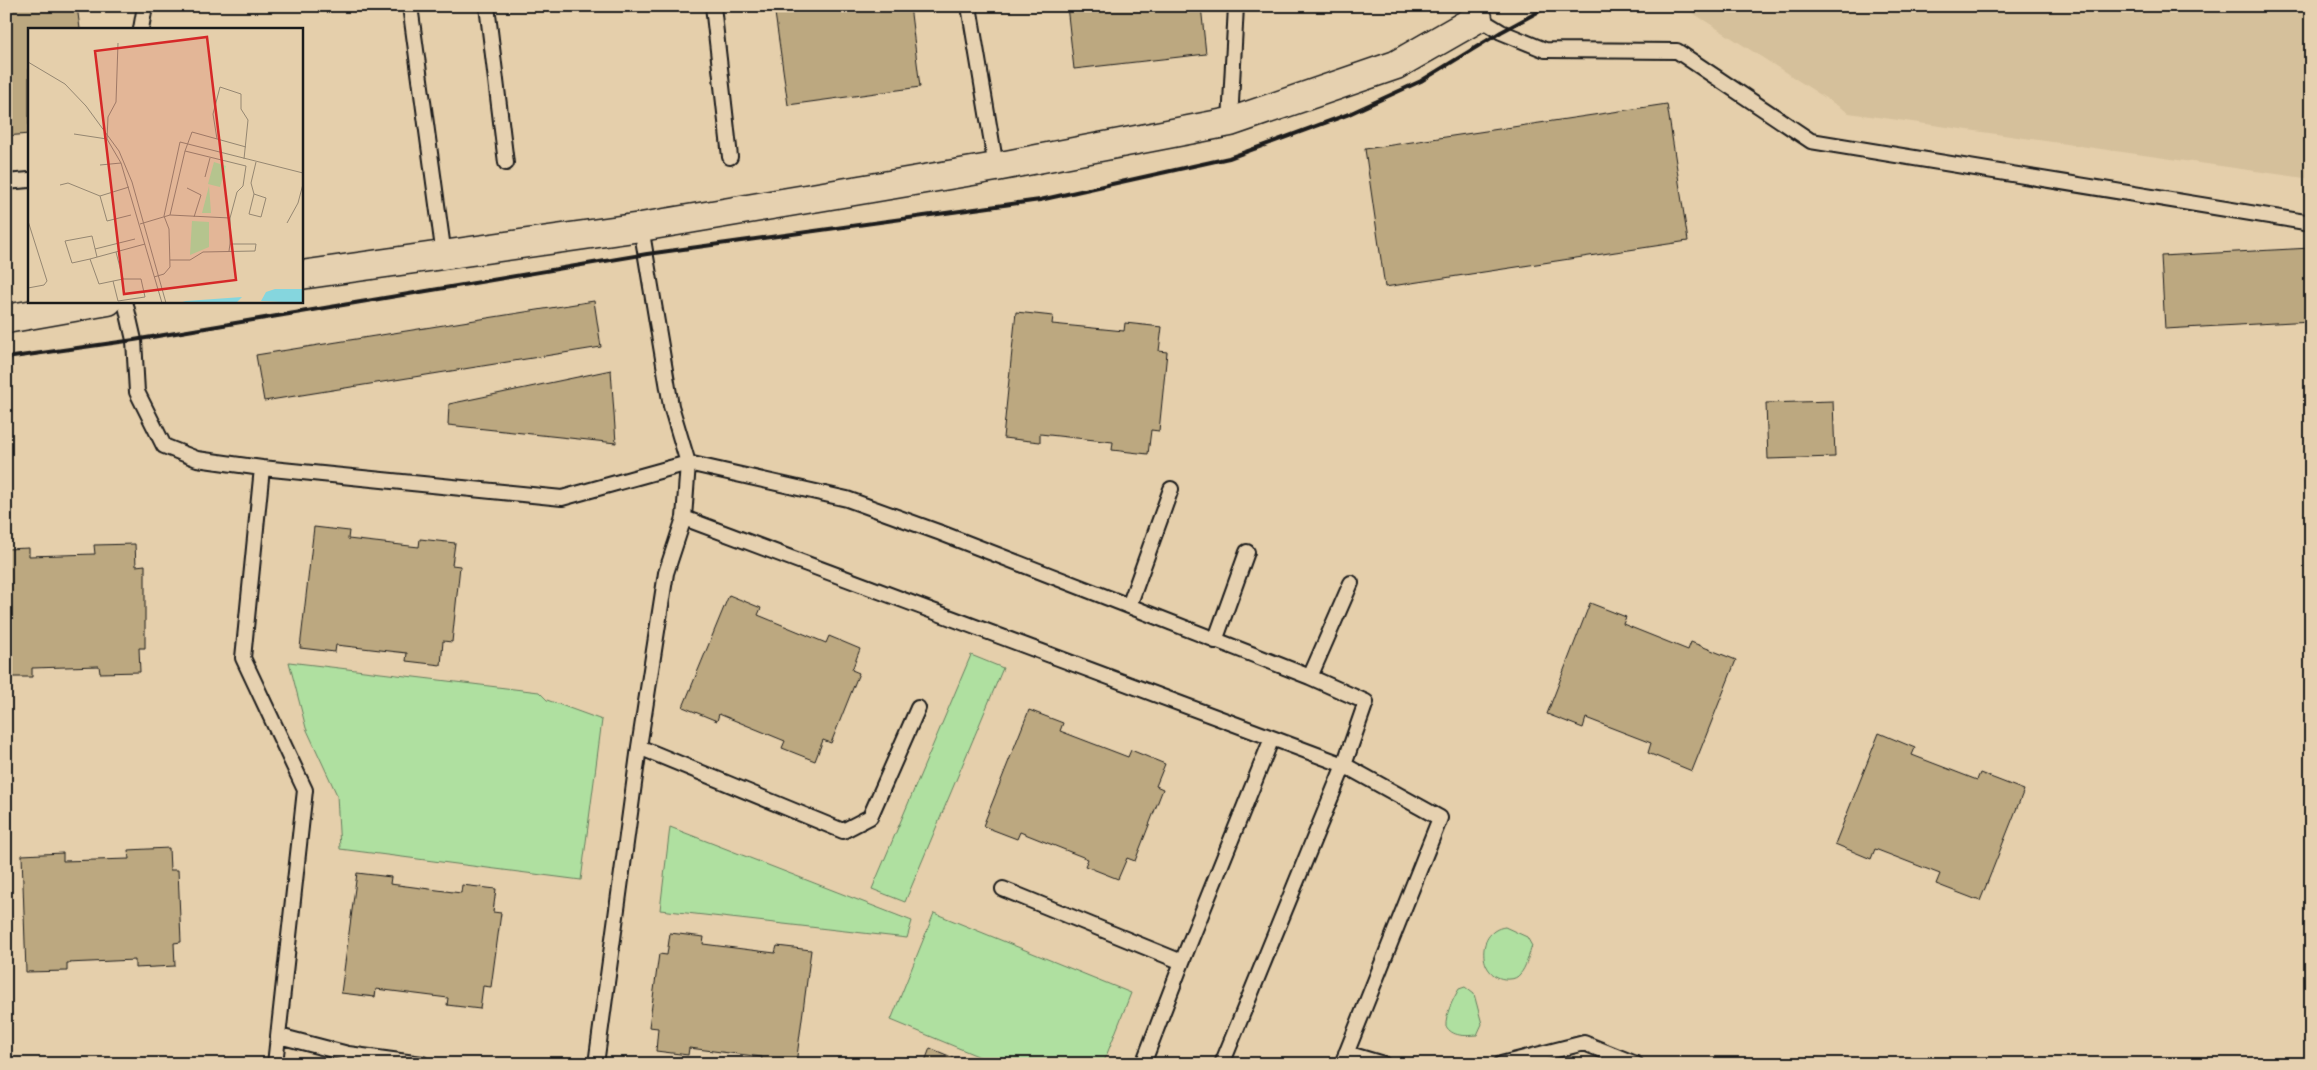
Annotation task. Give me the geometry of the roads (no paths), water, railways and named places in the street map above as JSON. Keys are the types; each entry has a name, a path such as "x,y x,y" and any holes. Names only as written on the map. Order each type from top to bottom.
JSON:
{"street":[{"path":"302,275 641,227 996,167 1230,122 1396,64 1479,12"},
{"path":"6,319 102,302"}],"lane":[{"path":"141,28 145,6"},
{"path":"410,6 444,256"},
{"path":"487,6 506,163"},
{"path":"713,6 730,157"},
{"path":"969,6 996,167"},
{"path":"1230,122 1236,6"},
{"path":"1479,12 1501,32 1545,50 1677,51 1811,141 2311,223"},
{"path":"6,182 28,180"},
{"path":"596,1064 639,747 666,573 684,518 688,463 670,406 641,227"},
{"path":"125,302 134,340 137,392 164,446 197,459 262,468 562,498 688,463 847,499 941,533 1129,606 1310,677 1366,702 1344,765 1222,1064"},
{"path":"262,468 243,658 305,790 275,1064"},
{"path":"1129,606 1171,489"},
{"path":"684,518 1344,765 1440,818 1344,1059 1383,1064"},
{"path":"1215,641 1248,552"},
{"path":"1310,677 1350,583"},
{"path":"639,747 843,831 870,818 918,708"},
{"path":"1143,1064 1272,738"},
{"path":"1003,888 1182,962"},
{"path":"279,1036 348,1059 422,1064"},
{"path":"1501,1064 1584,1043 1636,1064"}],"railway":[{"path":"6,358 134,340 647,254 1040,200 1229,158 1349,114 1421,81 1501,32 1549,6"}]}
